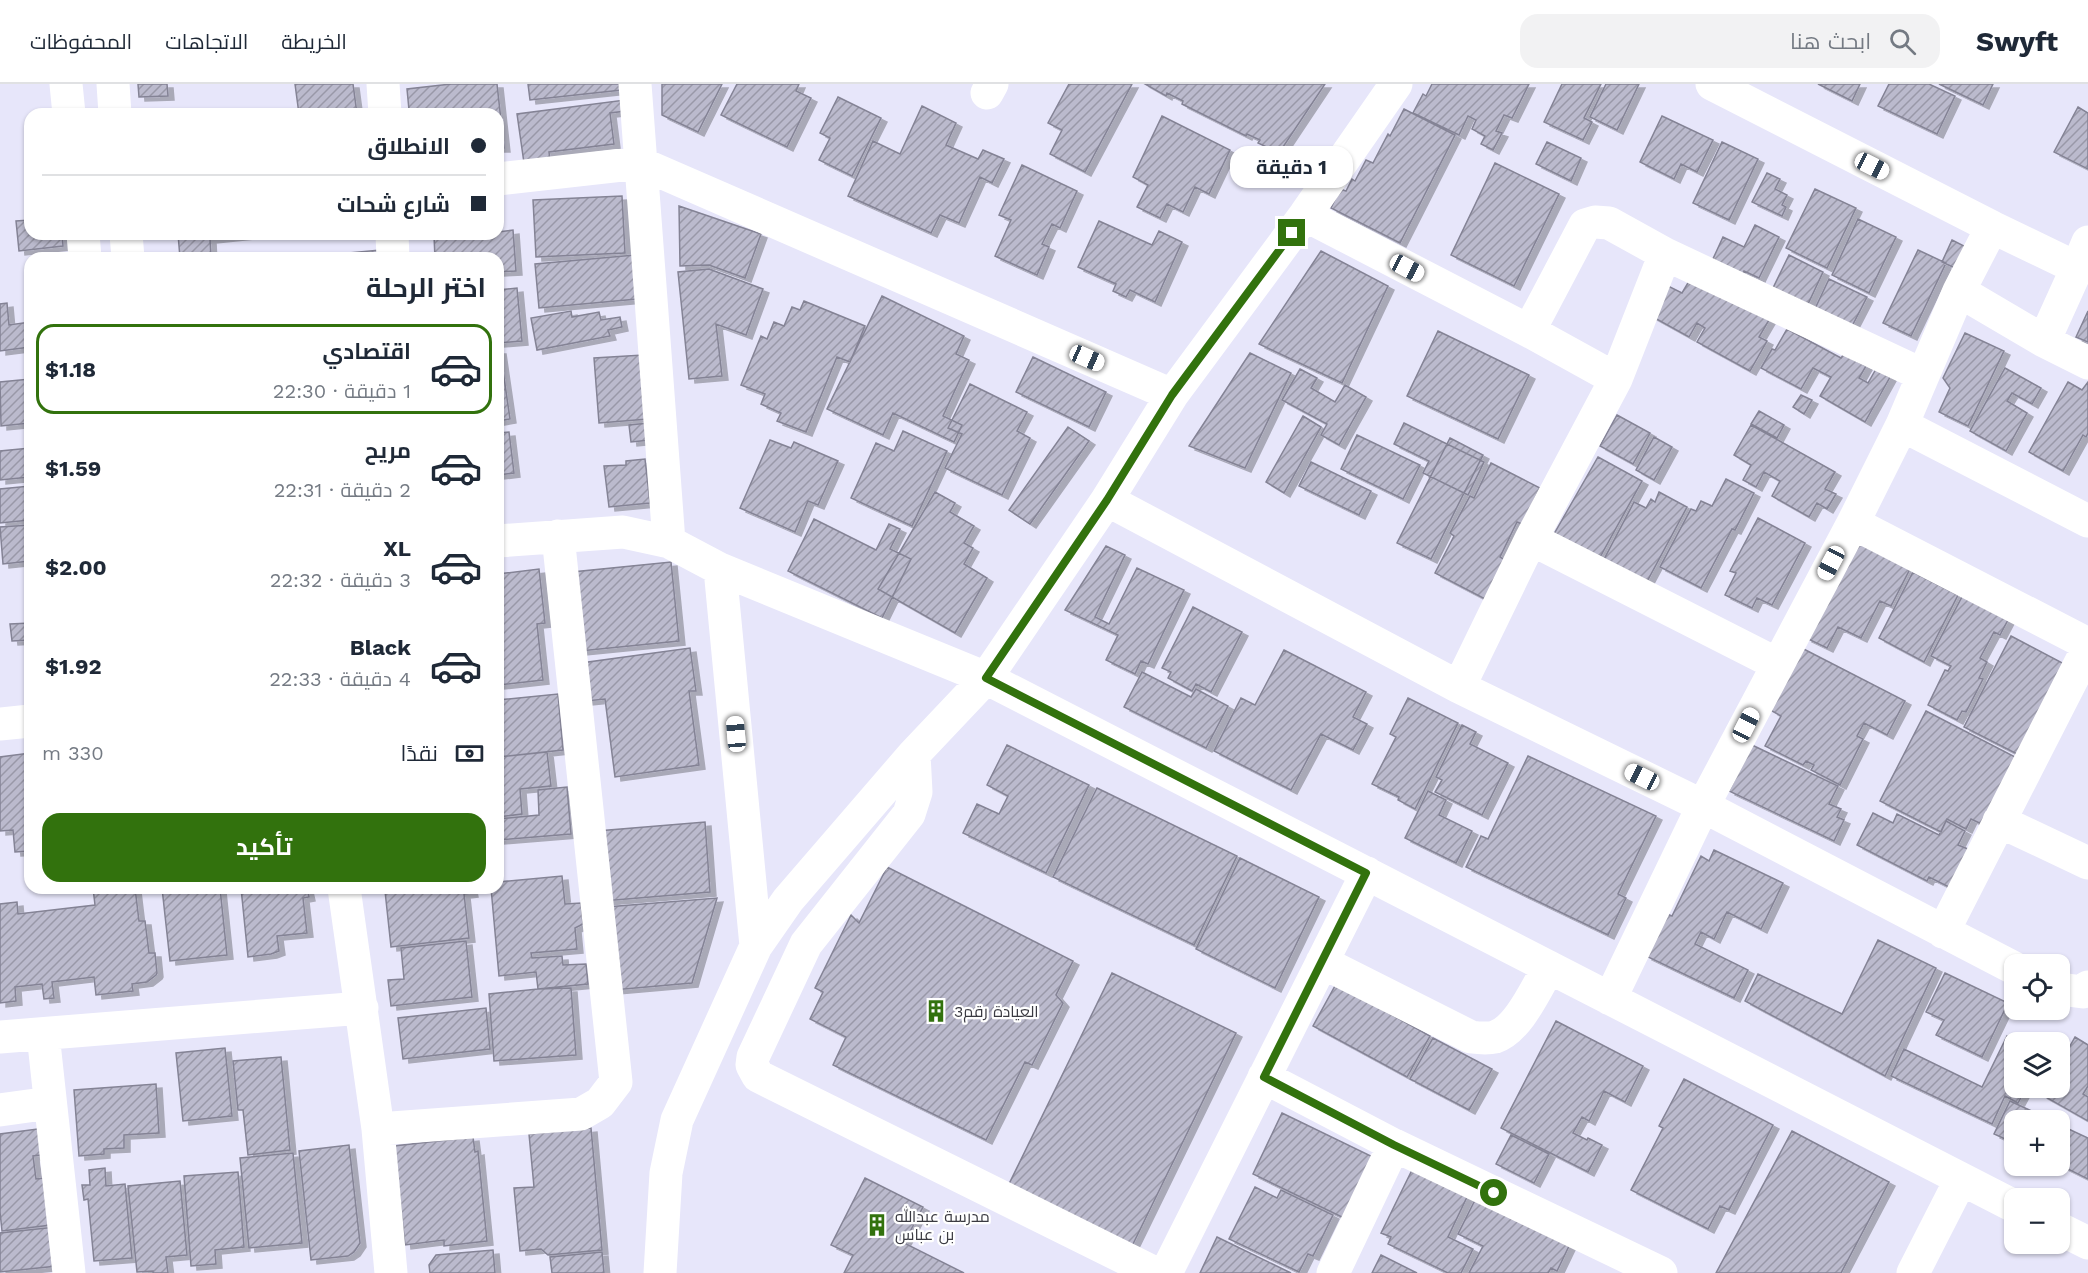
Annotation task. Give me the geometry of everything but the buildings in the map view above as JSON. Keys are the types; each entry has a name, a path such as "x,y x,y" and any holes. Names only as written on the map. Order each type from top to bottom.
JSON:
{"street":[{"path":"66,84 68,108"},
{"path":"113,84 115,108"},
{"path":"383,84 385,108"},
{"path":"635,84 669,542"},
{"path":"660,1273 666,1173 677,1120 756,946 788,900 914,754 986,678 1107,500 1172,395 1305,215 1396,84"},
{"path":"1712,84 1992,227 2082,255 2043,341"},
{"path":"504,177 640,163 1172,395"},
{"path":"1305,215 1529,331 1616,379"},
{"path":"1529,331 1585,225 1595,222 1609,223 1665,254 1923,375"},
{"path":"1610,999 1703,806 1853,523 1902,425 1959,291 1992,227"},
{"path":"1459,687 1531,539 1616,379 1665,254"},
{"path":"1959,291 2043,341 2088,363"},
{"path":"1902,425 2088,521"},
{"path":"1107,500 1459,687 1703,806 2004,963"},
{"path":"1853,523 2088,646 1943,932"},
{"path":"504,540 623,532 669,542 720,569 986,678 2004,1201"},
{"path":"378,1128 581,1114 600,1103 616,1082 558,536"},
{"path":"1531,539 1777,664"},
{"path":"720,569 756,946"},
{"path":"0,724 24,722"},
{"path":"914,754 916,792 909,814 806,944 753,1057 752,1065 758,1076 1155,1273"},
{"path":"1999,821 2088,863"},
{"path":"1166,1273 1366,873"},
{"path":"345,894 378,1128 391,1273"},
{"path":"1322,962 1471,1037 1483,1038 1495,1036 1514,1024 1549,967"},
{"path":"2070,990 2082,992 2088,987"},
{"path":"0,1038 362,1008"},
{"path":"43,1034 69,1273"},
{"path":"1264,1077 1608,1262 1661,1273"},
{"path":"0,1110 50,1103"},
{"path":"1333,1273 1394,1145"},
{"path":"1913,1273 1961,1179"},
{"path":"2070,1234 2088,1243"}],"place":[{"name":"3العيادة رقم","path":"936,1011"},
{"name":"مدرسة عبدالله بن عباس","path":"877,1225"}],"route":[{"path":"1292,233 1172,395 1107,500 986,678 1366,873 1264,1077 1394,1145 1494,1193"}]}
